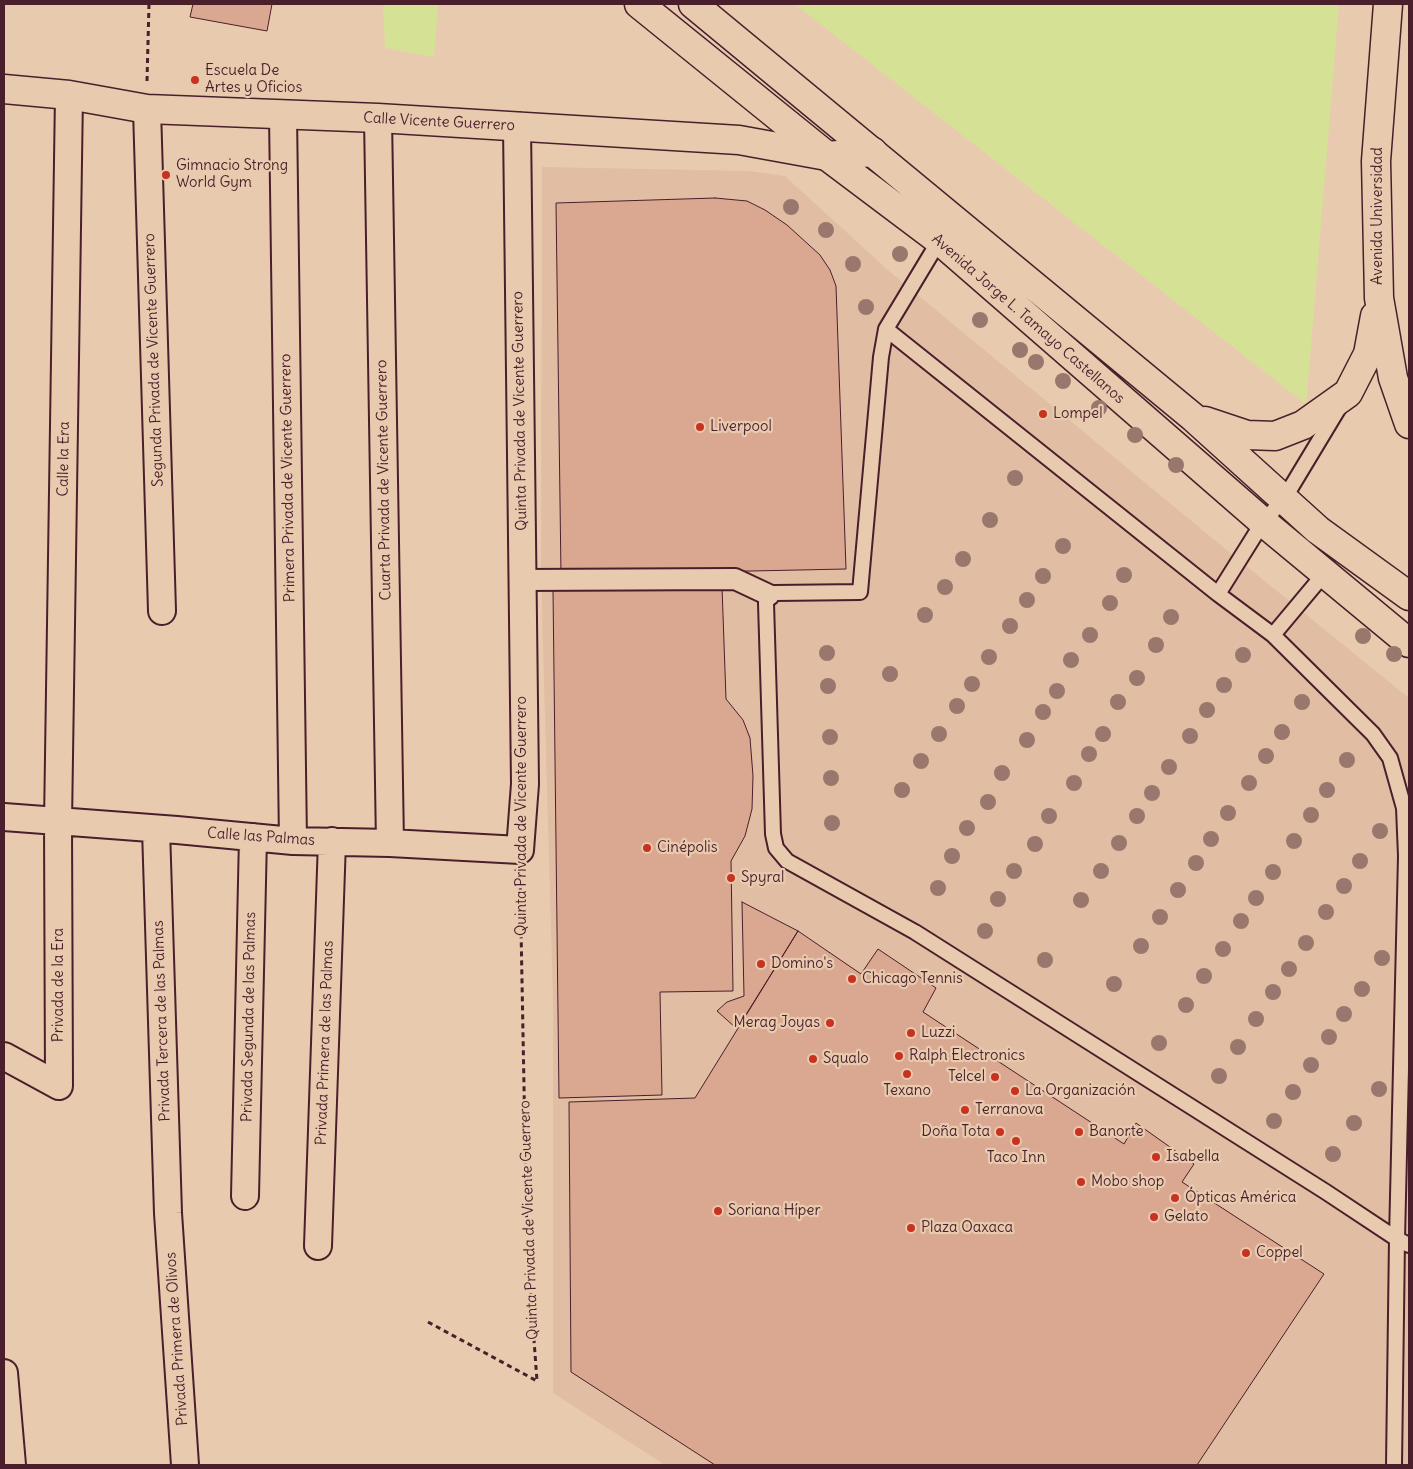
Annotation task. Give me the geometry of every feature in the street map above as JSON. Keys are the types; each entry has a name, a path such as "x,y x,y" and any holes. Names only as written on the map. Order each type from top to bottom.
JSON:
{"main road":[{"name":"Avenida Jorge L. Tamayo Castellanos","path":"639,4 827,156 940,241 1263,522 1409,643"},
{"name":"Avenida Jorge L. Tamayo Castellanos","path":"693,4 1194,418 1318,530 1409,596"},
{"name":"Avenida Universidad","path":"1388,4 1376,161 1378,298 1393,378 1409,424"},
{"name":"Calle Vicente Guerrero","path":"4,89 70,96 147,109 378,118 739,140 827,156 873,152"},
{"path":"1194,418 1248,435 1275,436 1303,425 1348,393 1368,354 1378,298"}],"street":[{"name":"Calle la Era","path":"58,822 70,96"},
{"name":"Segunda Privada de Vicente Guerrero","path":"147,109 162,611"},
{"name":"Primera Privada de Vicente Guerrero","path":"282,115 293,841"},
{"name":"Cuarta Privada de Vicente Guerrero","path":"378,118 390,843"},
{"name":"Quinta Privada de Vicente Guerrero","path":"517,126 525,784 520,850"},
{"path":"522,580 735,579 769,595"},
{"name":"Calle las Palmas","path":"4,817 293,841 390,843 520,850"},
{"name":"Privada de la Era","path":"4,1056 59,1086 58,822"},
{"name":"Privada Tercera de las Palmas","path":"156,829 168,1213"},
{"name":"Privada Segunda de las Palmas","path":"244,1196 253,837"},
{"name":"Privada Primera de las Palmas","path":"318,1246 332,841"},
{"name":"Privada Primera de Olivos","path":"168,1213 185,1465"},
{"path":"4,1372 12,1465"}],"lane":[{"path":"952,217 940,241 886,329 881,357 860,592 775,593 769,595 766,603 773,834 776,848 787,861 915,932 1403,1242"},
{"path":"886,329 1218,594 1273,635 1373,734 1390,758 1404,808 1406,856 1403,1242 1394,1465"},
{"path":"1218,594 1263,522 1284,499 1348,393"},
{"path":"1273,635 1324,574"}],"path":[{"path":"147,109 149,4"},
{"name":"Quinta Privada de Vicente Guerrero","path":"428,1322 537,1381 527,1244 520,850"}],"shaded area":[{"name":"Plaza Oaxaca","path":"542,167 749,171 785,176 890,272 1409,698 1409,1465 665,1465 553,1393 553,1002 541,574"}],"green space":[{"path":"383,4 438,4 434,57 385,48"},
{"path":"795,4 1339,4 1306,405 1306,404"}],"building":[{"path":"193,4 272,4 267,31 190,17"},
{"name":"Liverpool","path":"715,198 747,201 765,210 787,225 820,255 830,270 836,286 846,569 561,575 556,203"},
{"name":"Cinépolis","path":"722,587 726,699 743,720 750,738 753,776 752,809 745,836 731,861 733,991 660,992 662,1095 559,1098 553,590"},
{"name":"Domino's","path":"742,902 798,931 737,1029 717,1011 727,1002 744,996"},
{"name":"Plaza Oaxaca","path":"798,931 861,974 878,949 936,988 923,1012 1124,1144 1136,1123 1194,1164 1182,1182 1324,1274 1197,1465 715,1465 571,1372 569,1102 695,1098"}],"place":[{"name":"Escuela De Artes y Oficios","path":"195,80"},
{"name":"Gimnacio Strong World Gym","path":"166,175"},
{"name":"Lompel","path":"1043,414"},
{"name":"Liverpool","path":"700,427"},
{"name":"Cinépolis","path":"647,848"},
{"name":"Spyral","path":"731,878"},
{"name":"Domino's","path":"761,964"},
{"name":"Chicago Tennis","path":"852,979"},
{"name":"Merag Joyas","path":"830,1023"},
{"name":"Luzzi","path":"911,1033"},
{"name":"Ralph Electronics","path":"899,1056"},
{"name":"Squalo","path":"813,1059"},
{"name":"Texano","path":"907,1074"},
{"name":"Telcel","path":"995,1077"},
{"name":"La Organización","path":"1015,1091"},
{"name":"Terranova","path":"965,1110"},
{"name":"Doña Tota","path":"1000,1132"},
{"name":"Banorte","path":"1079,1132"},
{"name":"Taco Inn","path":"1016,1141"},
{"name":"Isabella","path":"1156,1157"},
{"name":"Mobo shop","path":"1081,1182"},
{"name":"Ópticas América","path":"1175,1198"},
{"name":"Soriana Híper","path":"718,1211"},
{"name":"Gelato","path":"1154,1217"},
{"name":"Plaza Oaxaca","path":"911,1228"},
{"name":"Coppel","path":"1246,1253"}]}
